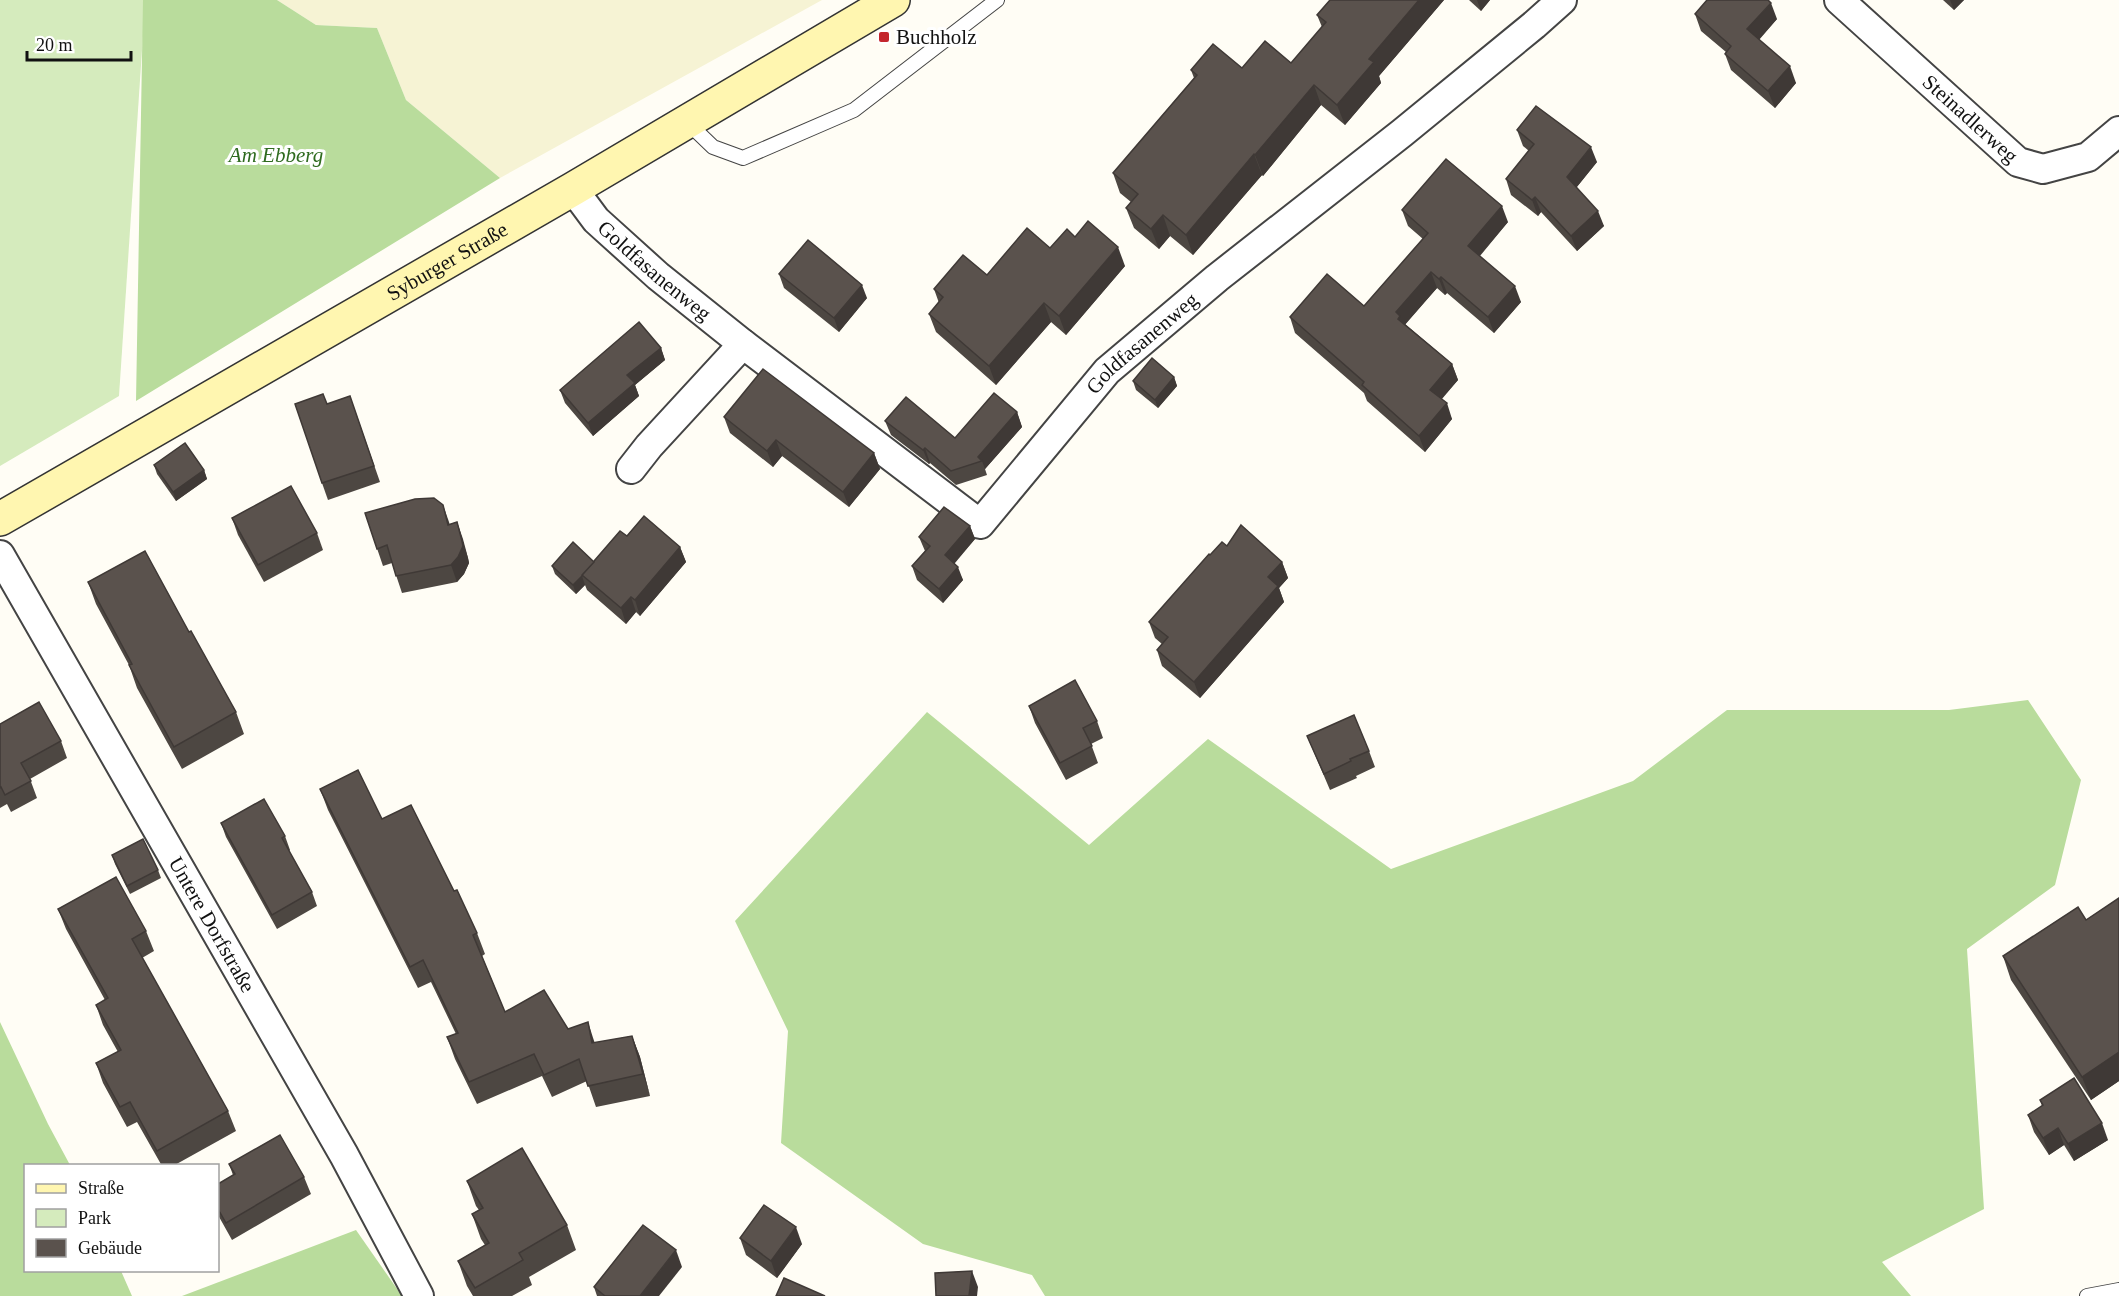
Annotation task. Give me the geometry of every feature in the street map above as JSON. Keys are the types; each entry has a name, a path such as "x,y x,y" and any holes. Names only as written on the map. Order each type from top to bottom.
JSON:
{"street":[{"name":"Syburger Straße","path":"0,519 573,189 893,0"},
{"name":"Goldfasanenweg","path":"573,189 597,220 658,276 743,345 980,524 1107,371 1217,278 1402,133 1534,26 1562,0"},
{"name":"Steinadlerweg","path":"1839,0 2018,162 2043,169 2088,157 2119,131"},
{"path":"632,469 649,446 743,345"},
{"name":"Untere Dorfstraße","path":"0,555 344,1155 419,1296"}],"lane":[{"path":"687,122 713,147 743,158 854,110 997,0"},
{"path":"2087,1296 2119,1290"}],"shaded area":[{"path":"277,0 822,0 500,178 406,100 377,28 316,25"}],"green space":[{"path":"0,0 143,0 144,20 119,396 0,466"},
{"name":"Am Ebberg","path":"143,0 277,0 316,25 377,28 406,100 500,178 136,401"},
{"path":"2028,700 2081,780 2055,885 1967,949 1984,1209 1882,1262 1911,1296 1045,1296 1032,1275 923,1244 781,1143 788,1031 735,921 927,712 1089,845 1208,739 1391,869 1633,781 1727,710 1949,710"},
{"path":"0,1022 69,1164 24,1164 24,1272 121,1272 132,1296 0,1296"},
{"path":"356,1230 402,1296 182,1296"}],"building":[{"path":"1330,0 1419,0 1369,59 1374,62 1337,105 1314,85 1186,235 1163,215 1151,229 1126,208 1138,194 1113,173 1197,75 1191,70 1213,44 1242,68 1265,41 1291,63 1326,22 1317,15"},
{"path":"1707,0 1768,0 1771,3 1747,29 1790,66 1768,91 1725,54 1731,46 1695,14"},
{"path":"1536,106 1591,147 1567,177 1598,211 1571,236 1535,197 1532,200 1506,179 1534,144 1517,130"},
{"path":"1446,159 1502,206 1468,246 1515,286 1488,317 1441,277 1439,279 1431,272 1396,312 1400,316 1398,319 1452,364 1430,390 1447,403 1419,436 1362,385 1364,382 1290,317 1327,274 1364,306 1428,233 1402,210"},
{"path":"1088,221 1118,247 1059,316 1044,303 989,366 929,314 943,297 934,289 963,255 987,275 1027,228 1050,248 1067,229 1075,237"},
{"path":"808,240 862,285 834,318 779,274"},
{"path":"639,322 661,348 627,375 635,383 588,423 560,390"},
{"path":"1152,358 1174,377 1155,400 1133,381"},
{"path":"763,369 874,453 843,492 776,440 767,451 724,417"},
{"path":"994,393 1017,412 978,457 982,461 951,471 925,448 923,450 885,421 906,397 955,438"},
{"path":"323,394 327,404 350,396 374,466 322,483 295,404"},
{"path":"185,443 204,470 173,492 154,465"},
{"path":"291,486 317,533 258,565 232,518"},
{"path":"434,498 443,505 448,525 457,522 463,546 458,557 451,565 396,576 387,545 377,549 365,513 415,499"},
{"path":"944,507 970,526 945,555 958,567 939,589 912,566 930,546 919,537"},
{"path":"644,516 680,547 635,600 631,597 621,608 582,575 620,531 627,536"},
{"path":"1241,525 1282,562 1268,577 1278,586 1194,682 1157,650 1168,637 1149,622 1209,554 1222,542 1227,546"},
{"path":"573,542 594,562 573,585 552,566"},
{"path":"145,551 236,712 174,747 129,665 132,664 88,582"},
{"path":"1075,680 1097,721 1083,728 1092,746 1060,763 1029,706"},
{"path":"39,702 61,741 21,763 31,781 5,795 0,788 0,724"},
{"path":"1354,715 1369,751 1324,774 1307,736"},
{"path":"358,770 382,819 411,805 454,891 457,890 477,933 473,935 505,1012 544,990 568,1029 588,1022 592,1043 632,1036 643,1074 588,1086 579,1059 544,1075 534,1054 469,1082 447,1037 458,1033 423,960 410,967 320,789"},
{"path":"264,799 285,836 282,838 312,892 272,915 221,823"},
{"path":"143,839 158,870 127,886 112,855"},
{"path":"116,877 146,931 132,939 228,1111 157,1151 130,1102 120,1107 96,1063 121,1050 96,1005 108,998 58,909"},
{"path":"2119,898 2119,1052 2082,1077 2003,956 2078,907 2086,920"},
{"path":"2074,1078 2102,1123 2068,1144 2058,1128 2043,1138 2028,1115 2043,1105 2040,1100"},
{"path":"280,1135 304,1177 226,1223 219,1211 219,1183 235,1174 229,1164"},
{"path":"522,1148 567,1225 519,1253 523,1260 475,1288 458,1261 489,1243 472,1214 483,1208 467,1181"},
{"path":"764,1205 796,1227 771,1261 740,1238"},
{"path":"643,1225 676,1250 640,1296 605,1296 594,1287"},
{"path":"972,1271 969,1296 936,1296 935,1273"},
{"path":"784,1278 825,1296 776,1296"}],"place":[{"name":"Buchholz","path":"884,37"}]}
